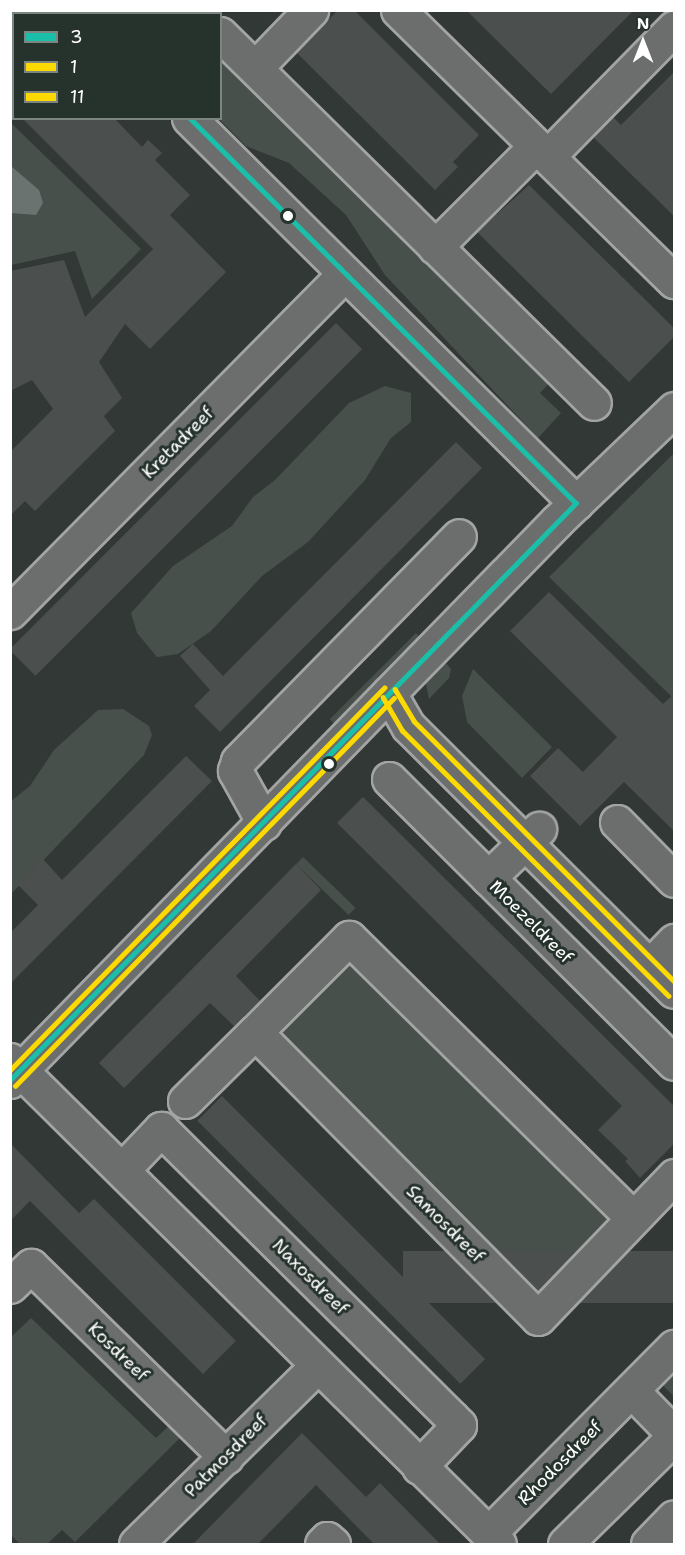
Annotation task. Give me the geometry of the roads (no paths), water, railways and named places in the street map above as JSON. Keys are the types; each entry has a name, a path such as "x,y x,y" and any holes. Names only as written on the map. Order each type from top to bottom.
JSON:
{"street":[{"path":"255,68 311,10"},
{"path":"398,10 675,281"},
{"path":"435,247 675,28"},
{"path":"222,36 594,403"},
{"path":"191,120 576,503"},
{"name":"Kretadreef","path":"12,607 345,274"},
{"path":"493,1539 316,1367 122,1170 14,1070 264,823 576,503 675,409"},
{"path":"264,823 235,771 237,761 459,536"},
{"path":"389,693 422,712 532,835 667,953 675,991"},
{"name":"Moezeldreef","path":"389,779 675,1064"},
{"path":"616,822 675,880"},
{"path":"488,878 532,835"},
{"path":"185,1101 348,938 633,1218"},
{"name":"Samosdreef","path":"255,1032 538,1318 675,1176"},
{"name":"Naxosdreef","path":"122,1170 161,1129 459,1425 419,1467"},
{"name":"Kosdreef","path":"10,1286 31,1266 226,1457"},
{"name":"Rhodosdreef","path":"493,1539 675,1347"},
{"name":"Patmosdreef","path":"136,1545 316,1367"},
{"path":"565,1545 675,1436 632,1391"},
{"path":"648,1545 675,1517"},
{"path":"322,1545 327,1539 333,1545"}]}
